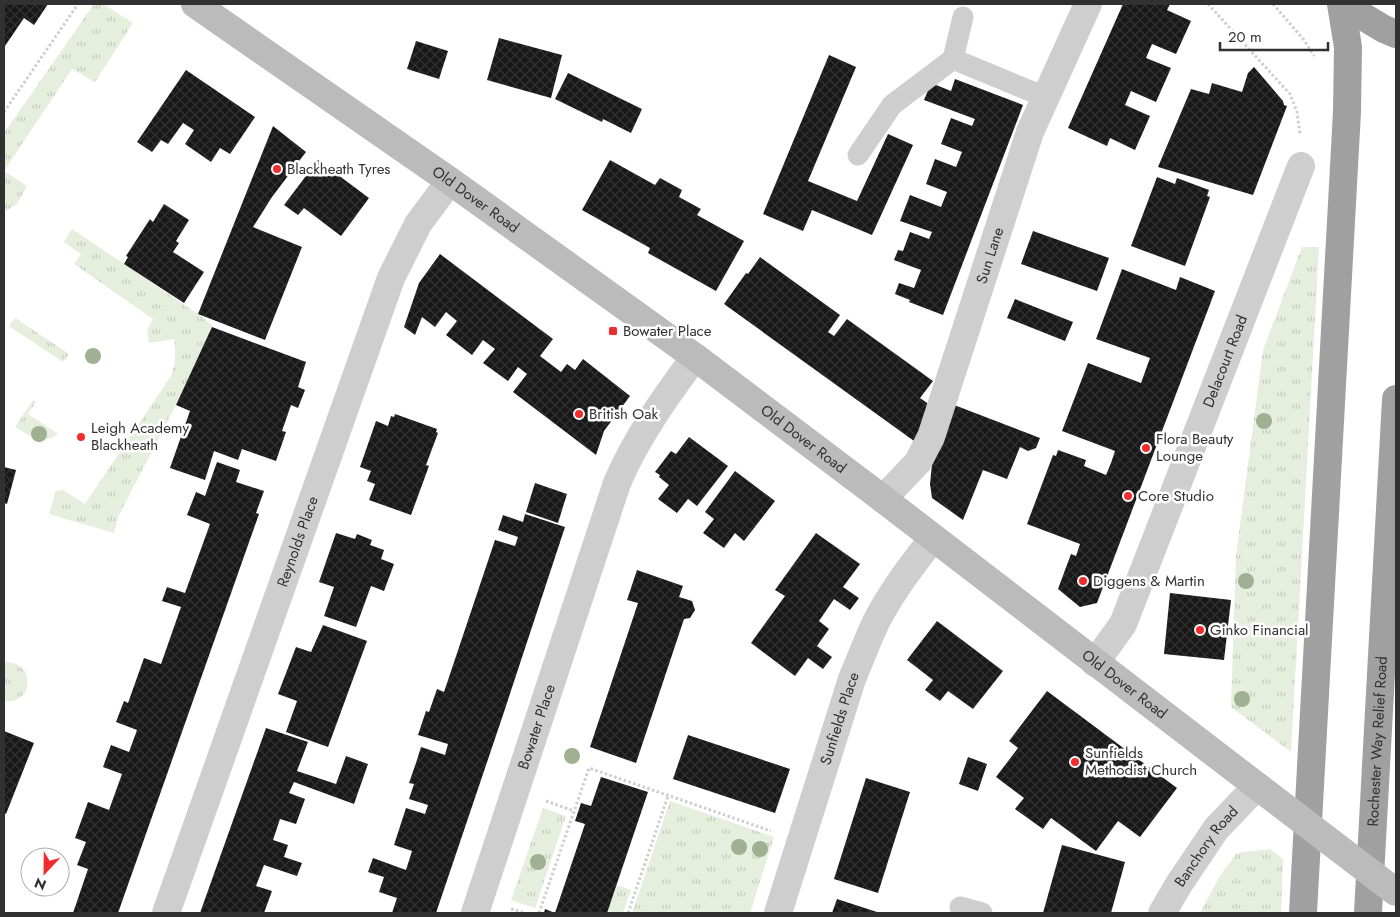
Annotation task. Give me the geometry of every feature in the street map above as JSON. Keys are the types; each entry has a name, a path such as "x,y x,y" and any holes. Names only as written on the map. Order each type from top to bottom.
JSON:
{"highway":[{"path":"1342,4 1396,34"},
{"path":"1303,913 1347,112 1348,47 1342,4"},
{"name":"Rochester Way Relief Road","path":"1368,913 1396,399"}],"main road":[{"name":"Old Dover Road","path":"195,4 450,181 695,357 1396,892"}],"street":[{"name":"Sun Lane","path":"883,499 918,462 931,436 1030,132 1088,4"},
{"name":"Delacourt Road","path":"1095,663 1122,624 1301,166"},
{"name":"Reynolds Place","path":"166,913 391,278 418,224 450,181"},
{"name":"Bowater Place","path":"475,913 617,483 634,449 695,357"},
{"name":"Sunfields Place","path":"778,913 852,679 863,652 877,621 900,584 933,538"},
{"name":"Banchory Road","path":"1162,913 1216,829 1257,786"}],"lane":[{"path":"858,155 892,105 953,59 963,17"},
{"path":"953,59 1045,97"},
{"path":"960,907 982,913"}],"path":[{"path":"4,112 78,4"},
{"path":"1208,4 1290,94 1297,112 1299,133"},
{"path":"1273,4 1304,40 1316,60"},
{"path":"539,913 589,768 772,831"},
{"path":"628,913 668,795"},
{"path":"540,799 574,811"},
{"path":"503,906 525,913"}],"green space":[{"path":"94,4 103,4 133,23 95,82 72,69 4,171 4,133"},
{"path":"4,171 27,186 17,204 4,212"},
{"path":"72,229 213,326 176,405 118,517 114,533 49,514 56,491 63,490 85,504 171,376 175,358 174,339 149,343 147,330 153,319 74,264 81,254 64,242"},
{"path":"1302,247 1319,247 1291,752 1231,707 1236,556 1263,350"},
{"path":"15,318 69,354 63,362 9,326"},
{"path":"33,400 36,402 28,414 58,434 47,439 41,439 30,436 15,427"},
{"path":"4,662 14,663 22,668 28,682 22,696 14,700 4,701"},
{"path":"670,801 774,837 750,913 632,913"},
{"path":"543,808 566,816 535,908 511,900"},
{"path":"1270,849 1283,859 1281,913 1200,913 1220,876 1237,853"},
{"path":"617,885 631,890 623,913 607,913"}],"building":[{"path":"4,4 48,4 34,25 24,18 5,46"},
{"path":"1123,4 1170,4 1167,10 1191,21 1176,54 1152,44 1146,58 1171,68 1156,102 1131,91 1125,105 1150,116 1135,150 1110,138 1107,146 1068,128"},
{"path":"499,38 562,55 551,98 487,80"},
{"path":"416,41 448,51 439,79 407,69"},
{"path":"829,55 856,67 808,181 857,201 888,134 913,145 872,235 812,210 803,231 763,214"},
{"path":"1254,67 1283,101 1284,105 1287,106 1253,195 1158,167 1191,89 1209,94 1212,83 1242,92 1248,73"},
{"path":"186,70 255,117 230,154 220,148 211,162 185,144 194,130 183,123 168,144 161,140 152,152 137,142"},
{"path":"568,73 642,109 631,133 603,119 602,122 555,99"},
{"path":"955,79 1023,105 943,315 909,302 910,300 895,294 899,283 914,288 921,270 894,260 898,250 903,251 910,232 929,239 932,232 900,221 910,195 941,207 947,192 926,184 935,159 956,167 962,152 941,144 951,118 972,126 975,119 924,100 931,83 951,91"},
{"path":"273,126 306,152 272,197 253,227 302,247 265,340 198,314"},
{"path":"318,160 369,198 341,236 304,208 298,215 284,205"},
{"path":"610,160 655,185 660,178 682,190 679,197 701,209 697,215 744,241 716,291 648,253 650,248 582,210"},
{"path":"1157,177 1175,184 1177,178 1209,190 1207,196 1210,197 1185,266 1131,246"},
{"path":"164,204 189,220 176,241 179,243 173,252 204,272 184,303 124,264 128,257 126,256 150,219 153,222"},
{"path":"1033,231 1109,258 1097,291 1021,264"},
{"path":"440,254 553,339 540,356 561,372 567,364 575,370 583,359 630,396 604,431 596,455 513,392 527,374 518,367 508,381 483,363 495,349 483,340 472,355 446,335 457,321 446,312 435,327 422,317 415,335 404,327 419,283"},
{"path":"760,257 840,315 828,332 834,336 847,319 933,381 920,398 930,405 914,441 724,304"},
{"path":"1122,269 1176,290 1180,277 1215,291 1097,603 1080,607 1058,589 1071,554 1076,556 1080,544 1027,524 1053,455 1056,456 1058,450 1086,460 1084,466 1106,475 1111,463 1115,451 1062,431 1088,363 1141,383 1150,358 1096,339"},
{"path":"1015,299 1073,322 1065,341 1007,318"},
{"path":"212,327 306,362 298,387 305,390 298,408 291,405 282,431 286,432 276,461 242,449 238,460 214,451 205,480 170,468 190,411 176,405"},
{"path":"949,403 1040,438 1036,448 1028,451 1020,447 1007,479 983,470 963,520 932,498 930,484 932,464"},
{"path":"395,414 437,429 436,432 438,433 426,465 429,466 411,515 369,500 375,484 367,481 371,471 360,467 376,421 388,426 391,416 394,417"},
{"path":"689,437 728,466 697,506 688,499 677,513 658,499 669,485 655,472 671,451 676,454"},
{"path":"217,462 240,470 236,482 264,491 256,513 259,514 118,913 73,913 88,869 77,865 86,842 75,838 88,802 109,810 122,774 103,767 111,745 129,752 137,730 116,722 124,701 128,703 144,658 161,664 181,607 162,601 167,587 185,593 210,524 187,515 196,492 205,496"},
{"path":"4,467 16,470 7,504 4,503"},
{"path":"735,471 775,501 744,541 735,533 724,548 703,533 714,519 705,512"},
{"path":"535,483 567,494 558,523 526,512"},
{"path":"525,514 565,527 504,712 436,913 392,913 397,898 379,892 384,877 368,872 373,858 406,870 412,851 394,845 406,808 425,814 428,805 409,799 414,784 409,783 421,747 445,755 448,744 418,735 426,711 429,712 437,689 444,692 495,540 515,546 518,537 498,530 503,515 523,522"},
{"path":"336,533 355,539 357,534 372,540 370,545 384,550 381,559 394,564 384,591 371,586 356,627 324,616 334,587 319,582"},
{"path":"816,533 860,564 843,587 859,598 850,610 834,599 819,621 829,629 817,646 832,657 823,669 808,658 795,676 751,643 785,596 775,590"},
{"path":"637,570 683,586 679,597 692,601 695,610 690,618 684,619 636,763 590,747 638,603 627,600"},
{"path":"1170,593 1231,600 1224,660 1164,654"},
{"path":"937,621 1003,671 973,709 948,691 940,701 925,690 933,680 907,660"},
{"path":"323,625 367,641 328,747 286,732 297,701 278,694 296,647 311,652"},
{"name":"Sunfields Methodist Church","path":"1047,691 1177,788 1140,837 1118,821 1096,851 1051,818 1043,829 1015,809 1024,798 996,777 1018,748 1009,741"},
{"path":"266,728 308,742 297,771 336,784 346,756 368,764 354,804 294,782 289,793 305,799 296,824 280,819 273,840 288,845 284,857 302,863 297,876 264,865 256,886 272,891 264,913 200,913"},
{"path":"4,731 34,743 6,814 4,813"},
{"path":"688,735 790,769 775,813 673,779"},
{"path":"968,757 987,764 978,791 959,784"},
{"path":"601,777 648,792 607,913 555,913 585,824 575,821 581,803 591,806"},
{"path":"866,778 910,792 878,893 834,879"},
{"path":"1062,845 1125,862 1111,913 1043,913"},
{"path":"837,899 880,913 832,913"},
{"path":"545,909 555,913 544,913"}],"place":[{"name":"Blackheath Tyres","path":"277,169"},
{"name":"Bowater Place","path":"613,331"},
{"name":"British Oak","path":"579,414"},
{"name":"Leigh Academy Blackheath","path":"81,437"},
{"name":"Flora Beauty Lounge","path":"1146,448"},
{"name":"Core Studio","path":"1128,496"},
{"name":"Diggens & Martin","path":"1083,581"},
{"name":"Ginko Financial","path":"1200,630"},
{"name":"Sunfields Methodist Church","path":"1075,762"}]}
